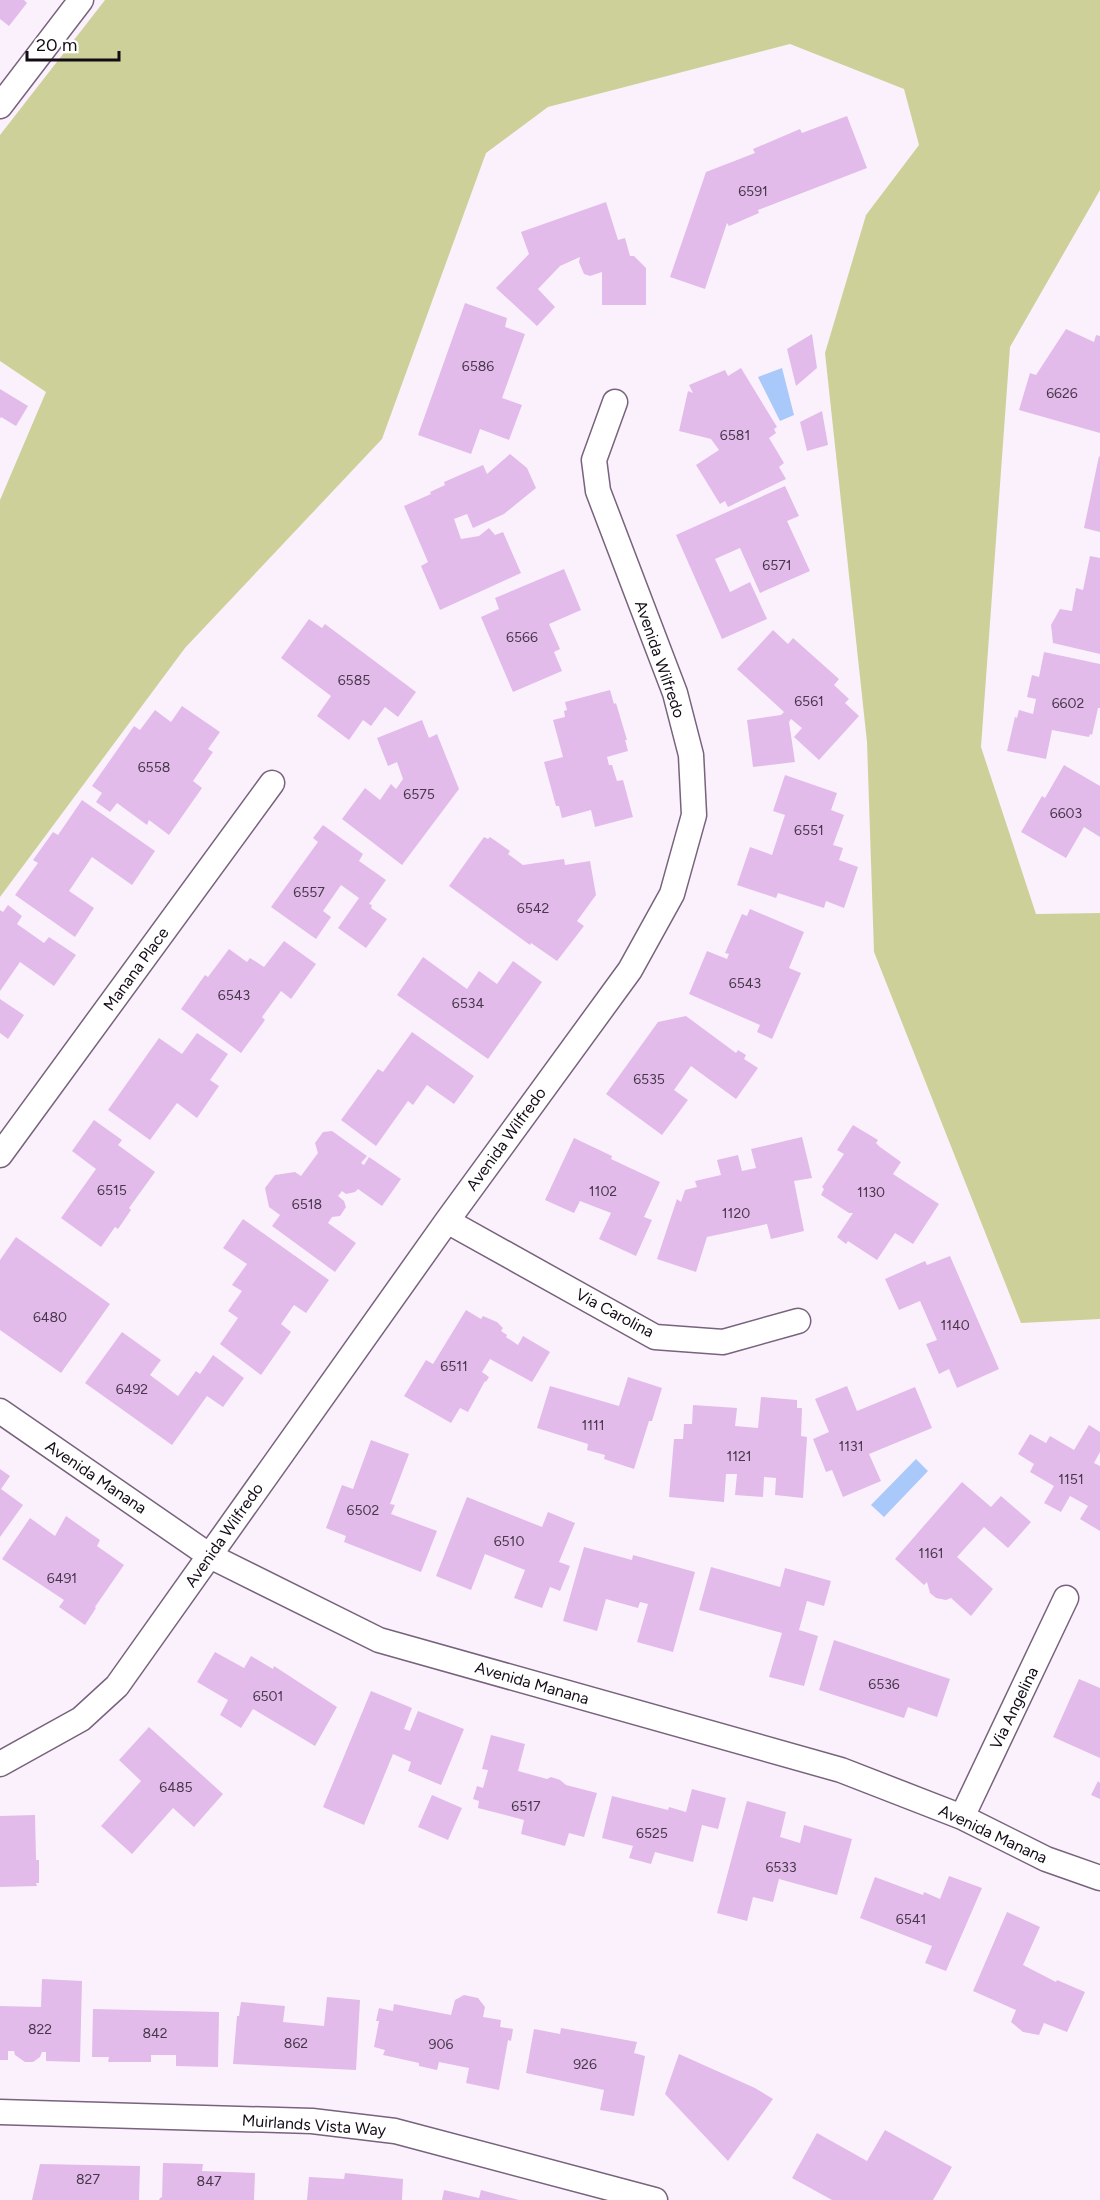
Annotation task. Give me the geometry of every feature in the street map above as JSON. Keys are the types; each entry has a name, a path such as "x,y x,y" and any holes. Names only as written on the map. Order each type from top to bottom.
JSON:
{"street":[{"path":"0,106 81,0"},
{"name":"Avenida Wilfredo","path":"0,1764 81,1719 117,1686 447,1221 630,970 672,894 694,815 691,755 675,693 598,490 594,460 615,402"},
{"name":"Manana Place","path":"0,1155 272,783"},
{"name":"Via Carolina","path":"447,1221 655,1337 723,1342 798,1321"},
{"name":"Avenida Manana","path":"0,1412 210,1556 379,1640 841,1770 962,1817 1046,1859 1100,1878"},
{"name":"Via Angelina","path":"962,1817 1066,1598"},
{"name":"Muirlands Vista Way","path":"0,2112 312,2121 395,2131 655,2200"}],"green space":[{"path":"105,0 1100,0 1100,190 1010,347 981,747 1036,914 1100,913 1100,1319 1021,1323 874,952 867,742 825,353 866,215 919,145 904,89 790,44 548,107 486,153 382,439 185,648 0,897 0,500 46,392 0,361 0,135"}],"water":[{"path":"782,368 794,415 780,421 758,377"},
{"path":"916,1459 928,1471 884,1517 871,1505"}],"building":[{"path":"0,0 24,0 27,3 9,26 0,19"},
{"path":"847,116 867,168 758,210 759,213 729,226 727,223 705,289 670,277 706,172 755,153 753,149 800,129 802,133"},
{"path":"606,202 618,240 625,238 630,256 634,256 646,268 646,305 602,305 602,272 590,276 584,274 579,262 580,257 560,266 538,289 555,307 537,326 496,288 529,254 521,232"},
{"path":"465,303 507,318 505,327 525,334 502,398 522,405 509,440 480,429 471,454 418,435"},
{"path":"1066,329 1094,342 1096,335 1100,336 1100,433 1019,410 1030,373 1036,375"},
{"path":"812,334 817,368 796,386 787,349"},
{"path":"741,368 777,427 774,429 776,433 769,438 784,463 779,467 786,479 728,507 725,501 720,504 696,465 719,450 711,439 679,431 688,391 693,393 689,385 725,370 728,376"},
{"path":"0,389 28,406 16,426 1,417 0,419"},
{"path":"822,411 828,445 807,451 800,422"},
{"path":"510,454 527,468 536,488 504,514 473,528 467,514 454,519 461,539 479,536 489,528 495,535 503,532 521,573 440,610 421,566 428,562 404,506 431,494 430,492 445,485 444,482 483,465 487,474"},
{"path":"1100,457 1100,532 1084,528"},
{"path":"785,486 799,516 787,521 810,571 760,593 740,548 715,559 730,592 750,582 767,619 722,639 676,535"},
{"path":"1090,556 1100,558 1100,654 1053,643 1051,625 1060,609 1072,611 1076,588 1083,590"},
{"path":"564,569 581,610 549,624 560,649 554,652 562,671 513,692 481,617 499,609 495,598"},
{"path":"309,619 322,628 325,624 416,692 398,717 385,707 371,726 363,720 349,740 317,716 331,696 281,658"},
{"path":"773,630 788,644 793,638 839,679 834,685 849,699 845,703 859,716 819,760 794,737 802,728 791,719 789,722 795,762 753,767 747,720 781,715 784,712 737,669"},
{"path":"1044,652 1100,664 1100,708 1098,708 1092,735 1090,734 1089,737 1052,730 1046,759 1007,751 1015,717 1017,718 1019,710 1033,714 1036,699 1027,697 1032,675 1039,677"},
{"path":"610,690 627,740 625,740 628,751 607,757 617,781 623,780 633,817 595,827 591,810 562,818 559,806 556,806 544,762 563,757 553,720 565,717 564,711 567,710 565,702"},
{"path":"182,706 220,732 208,749 213,752 193,781 202,788 169,835 149,820 147,825 117,803 110,812 96,802 102,793 92,786 134,726 140,730 155,710 171,722"},
{"path":"422,720 429,738 437,734 459,789 402,865 342,819 365,788 380,800 391,784 396,789 403,779 397,762 388,766 377,738"},
{"path":"1064,765 1100,786 1100,837 1084,827 1066,858 1021,832 1042,796 1045,798"},
{"path":"785,775 837,793 831,810 844,815 833,845 843,848 839,860 858,867 844,908 826,901 824,908 778,893 776,898 737,885 750,847 772,855 785,815 773,811"},
{"path":"82,800 155,851 132,885 92,857 69,891 94,908 75,937 15,895 38,863 33,860 53,832 58,835"},
{"path":"323,825 363,854 359,861 386,880 369,904 387,919 366,948 338,928 359,898 341,885 323,911 331,917 316,939 271,907 318,842 313,838"},
{"path":"484,837 488,839 490,837 510,851 508,854 523,865 564,859 565,865 590,861 596,895 577,921 584,926 557,961 531,943 530,945 449,886"},
{"path":"8,905 22,916 17,924 44,943 49,937 76,955 54,986 20,962 0,991 0,910 3,912"},
{"path":"750,909 804,932 789,968 801,973 772,1039 757,1032 760,1025 689,994 707,951 727,959 729,954 725,953 742,914 747,916"},
{"path":"284,941 316,964 291,999 281,991 262,1017 265,1020 241,1053 181,1009 205,975 208,977 229,949 247,962 250,958 264,967"},
{"path":"423,957 467,989 479,971 497,984 513,961 542,982 488,1059 397,995"},
{"path":"0,999 24,1015 8,1039 0,1033"},
{"path":"686,1016 736,1053 738,1050 746,1055 744,1059 758,1068 736,1099 691,1066 674,1090 688,1100 662,1135 606,1094 658,1022"},
{"path":"412,1032 474,1076 454,1104 427,1085 413,1105 408,1101 376,1146 341,1120 378,1069 383,1072"},
{"path":"197,1033 228,1054 210,1080 219,1086 197,1118 177,1103 150,1140 108,1110 159,1038 182,1054"},
{"path":"94,1120 122,1140 118,1145 155,1172 129,1208 131,1210 118,1229 115,1227 101,1247 61,1218 96,1169 72,1151"},
{"path":"853,1125 878,1140 876,1143 880,1147 901,1162 893,1174 939,1204 913,1244 895,1233 877,1260 848,1241 846,1244 837,1237 853,1213 849,1213 821,1195 824,1189 822,1187 844,1154 837,1150"},
{"path":"332,1131 367,1156 361,1163 364,1165 369,1157 401,1179 382,1206 358,1189 346,1194 342,1191 338,1196 344,1201 346,1207 340,1216 332,1217 328,1223 356,1243 335,1272 272,1226 280,1215 269,1207 265,1188 275,1175 295,1172 301,1176 318,1153 315,1143 323,1132"},
{"path":"802,1137 812,1178 794,1181 804,1231 771,1239 767,1224 707,1237 696,1272 657,1259 677,1199 681,1202 685,1190 697,1187 695,1181 721,1175 717,1160 738,1155 742,1171 756,1168 751,1149"},
{"path":"574,1138 612,1156 611,1159 660,1182 644,1217 652,1220 636,1256 599,1239 611,1213 580,1201 574,1213 545,1200"},
{"path":"243,1219 329,1280 306,1313 294,1305 281,1324 291,1332 261,1375 220,1344 238,1318 228,1311 242,1291 232,1285 247,1264 223,1248"},
{"path":"16,1237 110,1304 61,1373 0,1330 0,1260"},
{"path":"950,1256 999,1369 957,1388 949,1369 939,1374 926,1344 937,1340 920,1301 899,1310 885,1279 925,1261 927,1265"},
{"path":"466,1310 481,1319 483,1316 497,1322 503,1328 501,1331 507,1335 506,1337 518,1345 523,1336 550,1352 532,1382 490,1359 482,1372 489,1377 468,1412 460,1408 451,1423 404,1396 426,1360 433,1364"},
{"path":"122,1332 161,1360 150,1375 178,1396 196,1371 200,1374 213,1355 244,1378 223,1407 207,1396 172,1445 85,1383"},
{"path":"628,1377 662,1388 634,1469 604,1459 605,1455 587,1450 588,1444 537,1428 550,1386 619,1406"},
{"path":"847,1386 857,1411 915,1387 932,1428 869,1454 881,1481 843,1497 832,1470 826,1472 813,1439 829,1432 815,1399"},
{"path":"761,1397 797,1400 797,1408 802,1408 801,1436 807,1437 803,1498 775,1495 776,1478 764,1477 763,1497 735,1495 737,1474 726,1474 724,1502 669,1497 674,1439 683,1439 684,1424 692,1424 693,1405 737,1408 735,1426 758,1428"},
{"path":"1089,1425 1100,1432 1100,1452 1094,1463 1100,1466 1100,1531 1080,1519 1088,1506 1070,1496 1061,1512 1044,1503 1054,1486 1030,1472 1034,1464 1018,1454 1030,1434 1046,1443 1050,1436 1074,1450"},
{"path":"371,1440 409,1454 390,1504 395,1505 391,1514 437,1531 421,1572 344,1542 346,1536 326,1528 342,1485 353,1489"},
{"path":"0,1469 10,1476 1,1489 23,1505 0,1537"},
{"path":"962,1482 991,1507 1001,1496 1031,1522 1008,1548 984,1527 957,1557 993,1589 971,1616 951,1598 946,1600 936,1598 930,1593 927,1582 924,1585 895,1559"},
{"path":"467,1497 542,1527 548,1512 575,1523 559,1562 570,1566 560,1591 550,1587 542,1608 514,1598 525,1570 485,1554 471,1590 436,1576"},
{"path":"66,1516 100,1540 97,1546 124,1565 85,1625 59,1607 64,1600 2,1559 30,1518 55,1536"},
{"path":"584,1547 632,1560 633,1555 695,1572 673,1652 637,1642 648,1604 640,1602 638,1608 606,1599 597,1631 563,1621"},
{"path":"711,1567 780,1587 785,1568 831,1581 824,1606 807,1601 799,1630 818,1636 804,1686 769,1677 782,1633 699,1610"},
{"path":"834,1640 950,1679 937,1717 908,1707 904,1718 819,1690"},
{"path":"215,1652 244,1668 251,1656 273,1669 274,1666 337,1707 315,1746 253,1709 241,1728 220,1715 228,1700 197,1682"},
{"path":"1079,1679 1100,1688 1100,1758 1053,1737"},
{"path":"371,1691 412,1708 404,1729 410,1731 418,1711 464,1729 441,1785 408,1771 411,1762 393,1754 364,1825 323,1807"},
{"path":"149,1727 223,1794 194,1827 173,1808 132,1854 101,1826 141,1781 119,1760"},
{"path":"491,1735 525,1744 518,1771 547,1779 551,1777 566,1785 597,1793 584,1837 569,1833 565,1846 521,1834 524,1820 478,1808 479,1801 473,1799 477,1786 483,1788 488,1770 482,1769"},
{"path":"1098,1781 1100,1783 1100,1799 1091,1795"},
{"path":"692,1789 726,1798 718,1829 702,1825 693,1862 655,1852 651,1864 629,1858 633,1846 602,1838 612,1796 668,1810 669,1807 686,1812"},
{"path":"432,1795 462,1808 448,1840 418,1827"},
{"path":"747,1801 786,1812 780,1837 800,1843 804,1825 852,1839 837,1895 779,1879 773,1902 753,1897 747,1921 717,1913"},
{"path":"35,1815 39,1883 36,1883 37,1886 0,1887 0,1816"},
{"path":"949,1876 982,1888 946,1971 925,1963 932,1946 860,1918 875,1877 940,1899"},
{"path":"1007,1912 1040,1927 1023,1965 1056,1982 1057,1980 1085,1992 1067,2032 1044,2023 1039,2035 1023,2032 1011,2022 1016,2010 973,1991"},
{"path":"42,1979 82,1981 80,2062 46,2061 46,2052 42,2052 40,2057 33,2062 25,2062 15,2055 14,2051 8,2051 8,2060 0,2060 0,2006 41,2007"},
{"path":"464,1995 478,1998 485,2007 483,2017 501,2020 500,2027 513,2029 511,2041 508,2040 499,2090 466,2083 469,2068 439,2062 437,2070 419,2066 419,2063 383,2055 385,2050 374,2047 379,2008 393,2011 394,2004 451,2015 455,2000"},
{"path":"327,1997 360,2000 356,2070 233,2064 237,2016 239,2016 241,2002 285,2006 283,2022 324,2026"},
{"path":"93,2009 219,2012 218,2067 176,2066 176,2055 151,2055 151,2062 108,2062 109,2057 92,2057"},
{"path":"561,2028 637,2042 634,2053 645,2056 634,2116 600,2110 604,2090 526,2073 534,2029 560,2034"},
{"path":"679,2054 755,2088 773,2099 728,2161 665,2094"},
{"path":"885,2130 952,2167 933,2200 832,2200 792,2178 817,2133 867,2161"},
{"path":"163,2163 203,2164 202,2171 255,2173 254,2200 159,2200 162,2197"},
{"path":"40,2164 140,2166 139,2200 32,2200"},
{"path":"345,2173 403,2179 402,2200 307,2200 309,2177 344,2179"},
{"path":"444,2190 479,2198 481,2190 519,2200 442,2200"}]}
